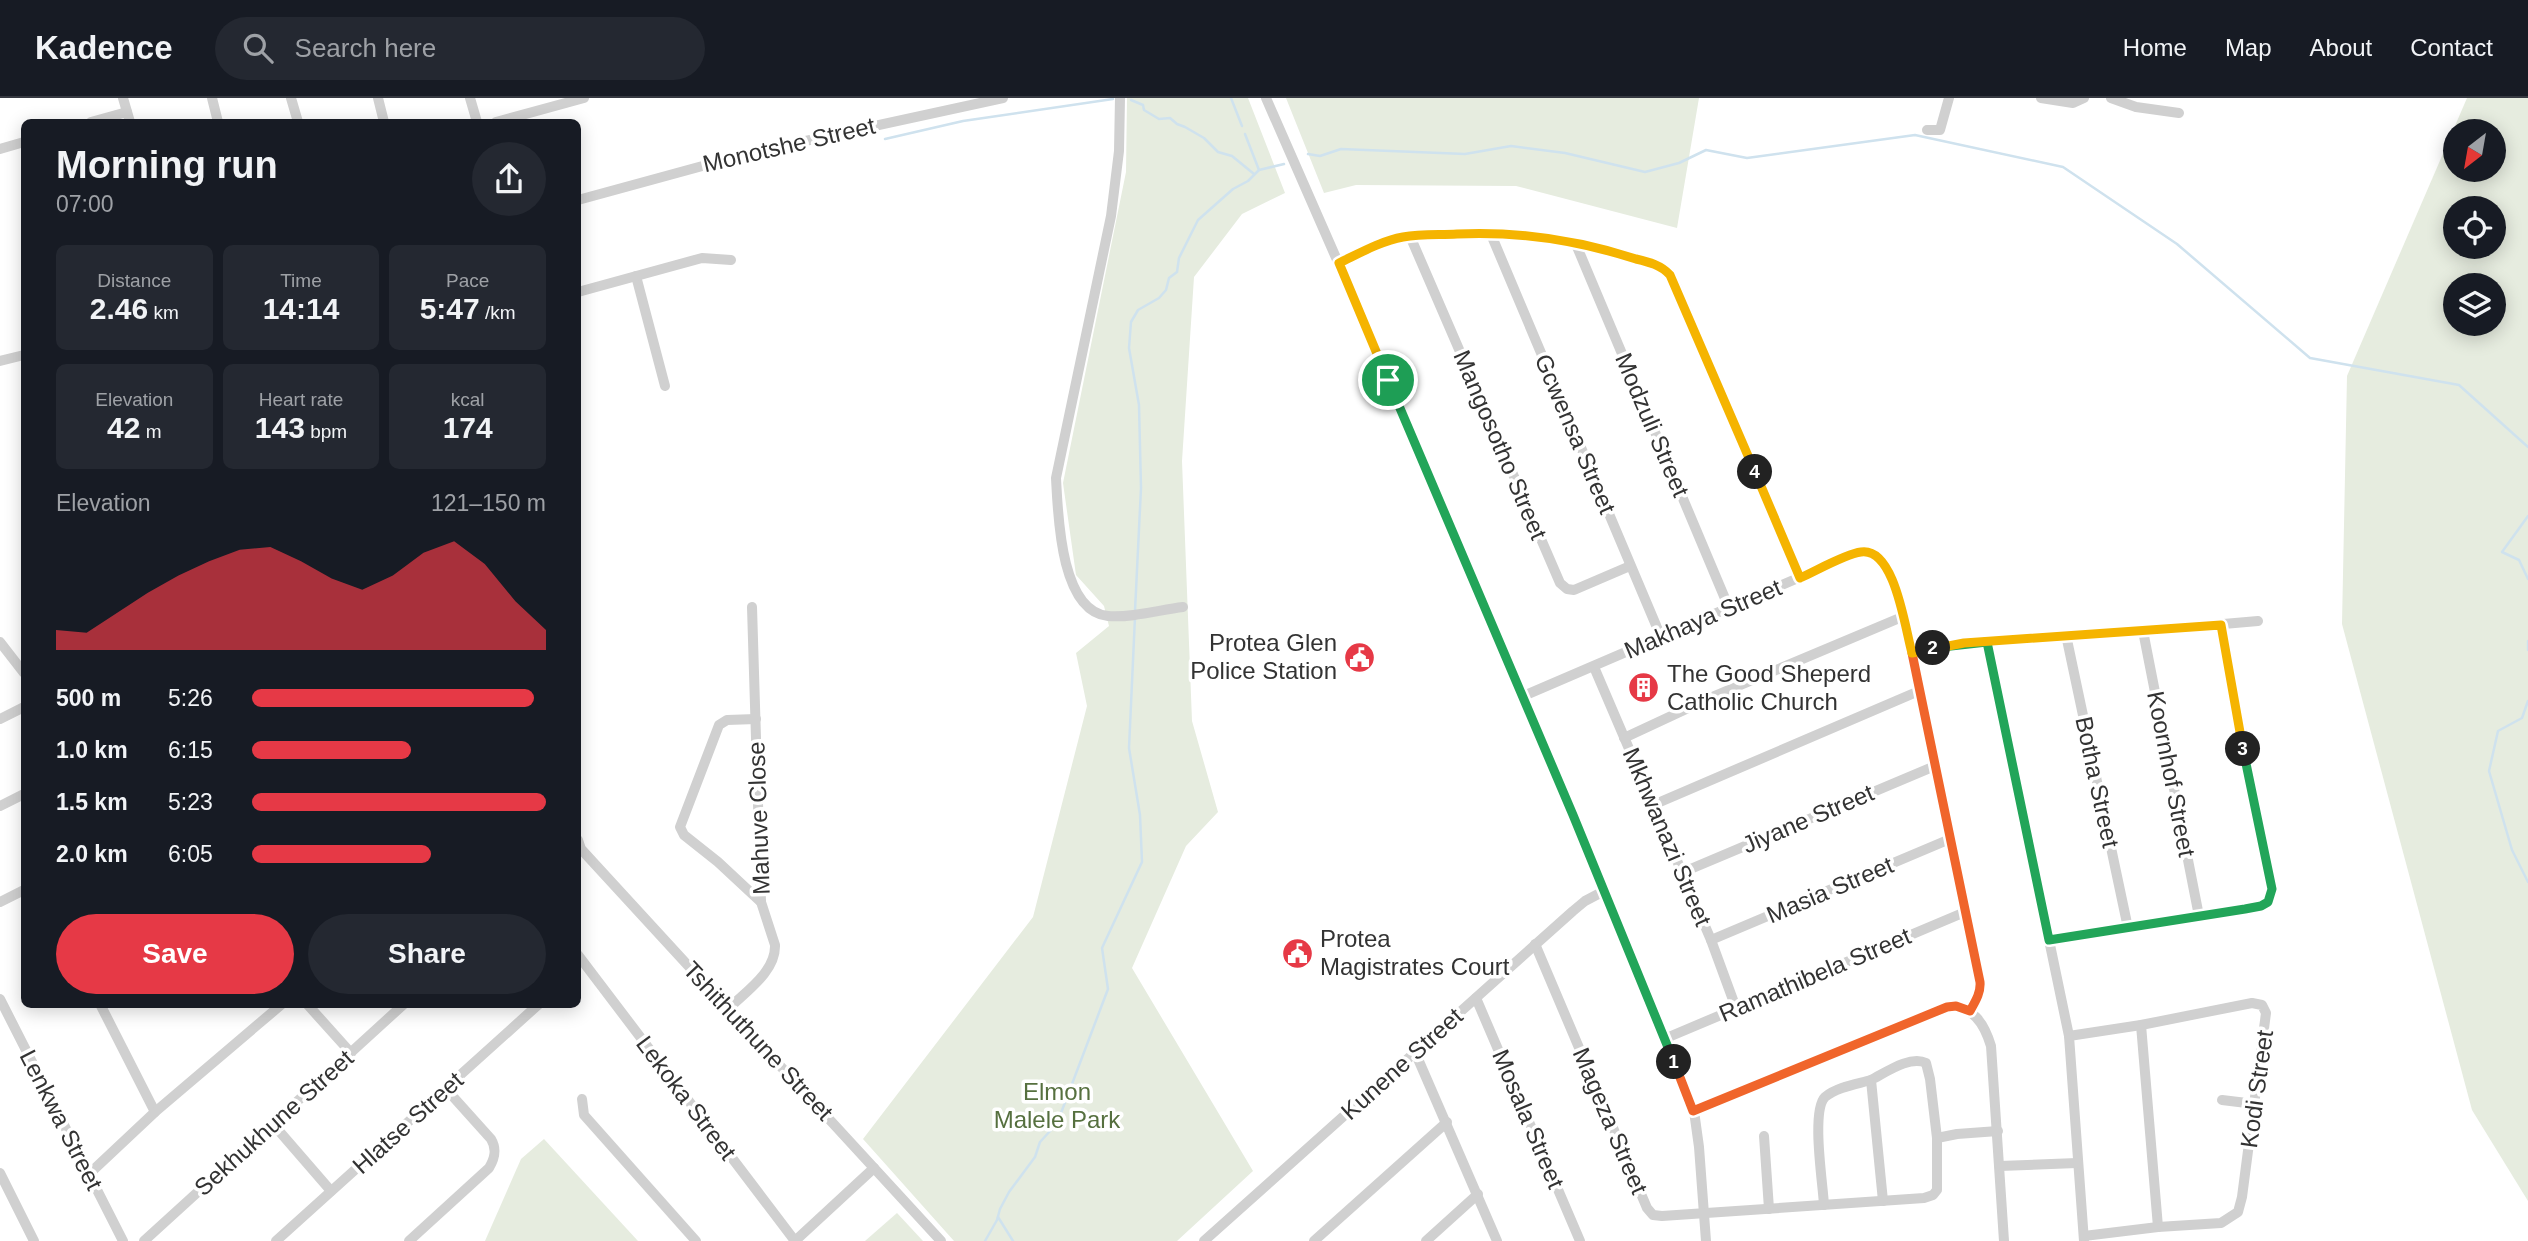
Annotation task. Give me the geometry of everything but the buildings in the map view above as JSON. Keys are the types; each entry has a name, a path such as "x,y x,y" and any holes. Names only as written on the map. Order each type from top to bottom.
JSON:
{"street":[{"path":"123,98 128,117"},
{"path":"212,98 217,119"},
{"path":"291,98 297,119"},
{"path":"378,98 383,119"},
{"path":"470,98 476,119"},
{"path":"507,119 584,98"},
{"name":"Monotshe Street","path":"581,199 750,153 1003,98"},
{"path":"1120,98 1119,151 1111,216 1056,478 1058,516 1065,559 1074,586 1087,608 1100,614 1121,616 1183,607"},
{"path":"1266,98 1339,263 1604,891 1693,1111 1698,1132 1706,1241"},
{"path":"1927,130 1940,130 1949,98"},
{"path":"2041,98 2073,103 2084,98"},
{"path":"2111,98 2136,107 2179,113"},
{"path":"0,149 21,143"},
{"path":"1339,263 1379,244 1410,236 1490,232 1574,242 1650,262 1662,268 1670,275 1800,578"},
{"name":"Gcwensa Street","path":"1490,232 1661,637"},
{"name":"Mangosotho Street","path":"1410,236 1560,583 1567,589 1574,590 1630,566"},
{"name":"Modzuli Street","path":"1574,242 1729,608"},
{"path":"581,291 702,258 731,260"},
{"path":"636,276 665,386"},
{"path":"0,361 21,356"},
{"name":"Makhaya Street","path":"1521,697 1858,553 1873,553 1882,560 1890,575 1912,653 1980,987 1970,1011"},
{"name":"Mahuve Close","path":"727,1010 769,968 775,945 761,902 752,607"},
{"path":"1624,738 1735,687 1902,617"},
{"path":"1912,653 1937,647 1987,642 2258,621"},
{"path":"2049,940 2261,906 2268,902 2272,892 2221,625"},
{"name":"Koornhof Street","path":"2143,631 2199,916"},
{"name":"Botha Street","path":"2066,635 2128,928"},
{"path":"0,642 21,669"},
{"name":"Kodi Street","path":"1987,642 2069,1036 2084,1238 2158,1227 2221,1223 2238,1212 2267,1015 2262,1005 2252,1003 2069,1036"},
{"name":"Mkhwanazi Street","path":"1594,667 1711,940 1736,1008"},
{"path":"1653,805 1920,691"},
{"path":"0,719 21,708"},
{"path":"756,719 727,720 719,725 680,827 686,837 710,855 761,902"},
{"name":"Jiyane Street","path":"1681,873 1935,766"},
{"path":"0,806 21,796"},
{"name":"Masia Street","path":"1711,940 1950,839"},
{"name":"Tshithuthune Street","path":"581,849 941,1241"},
{"name":"Kunene Street","path":"1204,1241 1580,904 1604,891"},
{"path":"0,902 21,892"},
{"name":"Ramathibela Street","path":"1664,1039 1965,912"},
{"name":"Mageza Street","path":"1535,944 1647,1208 1653,1215 1662,1216 1769,1209 1924,1198 1935,1194 1937,1138 1926,1063 1921,1060 1908,1063 1826,1097 1820,1106 1819,1123 1824,1205"},
{"name":"Lekoka Street","path":"581,959 795,1241"},
{"name":"Mosala Street","path":"1476,998 1580,1241"},
{"name":"Lenkwa Street","path":"0,999 124,1241"},
{"path":"1693,1111 1947,1007 1956,1006 1970,1011 1984,1025 1991,1046 2004,1241"},
{"path":"102,1008 155,1112"},
{"path":"89,1174 155,1112 277,1008"},
{"path":"311,1008 351,1053"},
{"name":"Sekhukhune Street","path":"144,1241 400,1008"},
{"name":"Hlatse Street","path":"276,1241 447,1090 535,1008"},
{"path":"2141,1025 2158,1227"},
{"path":"1415,1052 1497,1241"},
{"path":"1871,1080 1883,1201"},
{"path":"409,1241 494,1161 495,1146 491,1139 447,1090"},
{"path":"582,1099 584,1115 696,1241"},
{"path":"2222,1100 2255,1104"},
{"path":"1314,1241 1447,1122"},
{"path":"273,1124 331,1191"},
{"path":"1937,1138 1998,1131"},
{"path":"1764,1136 1769,1209"},
{"path":"2000,1166 2077,1163"},
{"path":"795,1241 874,1168"},
{"path":"0,1173 34,1241"},
{"path":"1426,1241 1478,1194"}],"green space":[{"name":"Elmon Malele Park","path":"1127,98 1248,98 1285,193 1242,214 1194,277 1182,461 1192,721 1218,812 1186,846 1132,968 1253,1171 1177,1241 954,1241 863,1139 1033,917 1087,706 1076,653 1109,626 1104,606 1076,575 1063,483 1126,172"},
{"path":"1286,98 1699,98 1677,228 1516,186 1356,185 1324,193"},
{"path":"2467,98 2528,98 2528,1201 2472,1110 2342,624 2347,376 2443,154 2443,182 2506,182 2506,119 2458,119"},
{"path":"544,1139 638,1241 485,1241 521,1159"},
{"path":"897,1213 923,1241 865,1241"}],"waterway":[{"path":"1231,98 1242,126"},
{"path":"885,139 963,121 1113,99"},
{"path":"1131,100 1143,105 1144,110 1159,119 1170,118 1204,138 1218,152 1232,156 1254,174"},
{"path":"1245,134 1259,170"},
{"path":"1308,154 1320,156 1341,149 1465,154 1511,146 1565,153 1645,172 1679,163 1706,150 1747,158 1915,135 2063,167 2177,244 2310,358 2459,385 2528,447"},
{"path":"1135,611 1141,488 1139,405 1129,348 1131,322 1138,310 1159,298 1166,290 1169,278 1177,272 1179,258 1198,220 1259,170 1284,164"},
{"path":"2528,516 2502,552 2519,560 2528,579"},
{"path":"985,1241 1009,1192 1035,1157 1040,1142 1061,1113 1108,989 1102,948 1142,862 1140,815 1129,748 1135,617"},
{"path":"2528,641 2528,650"},
{"path":"2528,701 2522,718 2498,731 2489,771 2512,850 2528,882"},
{"path":"998,1217 1013,1241"}],"place":[{"name":"Protea Glen Police Station","path":"1360,657"},
{"name":"The Good Sheperd Catholic Church","path":"1644,688"},
{"name":"Protea Magistrates Court","path":"1297,953"}],"route":[{"path":"1388,380 1339,263 1379,244 1423,234 1517,234 1603,248 1662,268 1676,285 1800,578 1858,553 1875,554 1884,563 1893,582 1912,653 1937,647 1964,643 2221,625 2272,889 2270,899 2261,906 2049,940 1987,642 1964,643 1912,653 1980,982 1979,993 1970,1011 1956,1006 1947,1007 1693,1111 1573,815 1388,380"}]}
